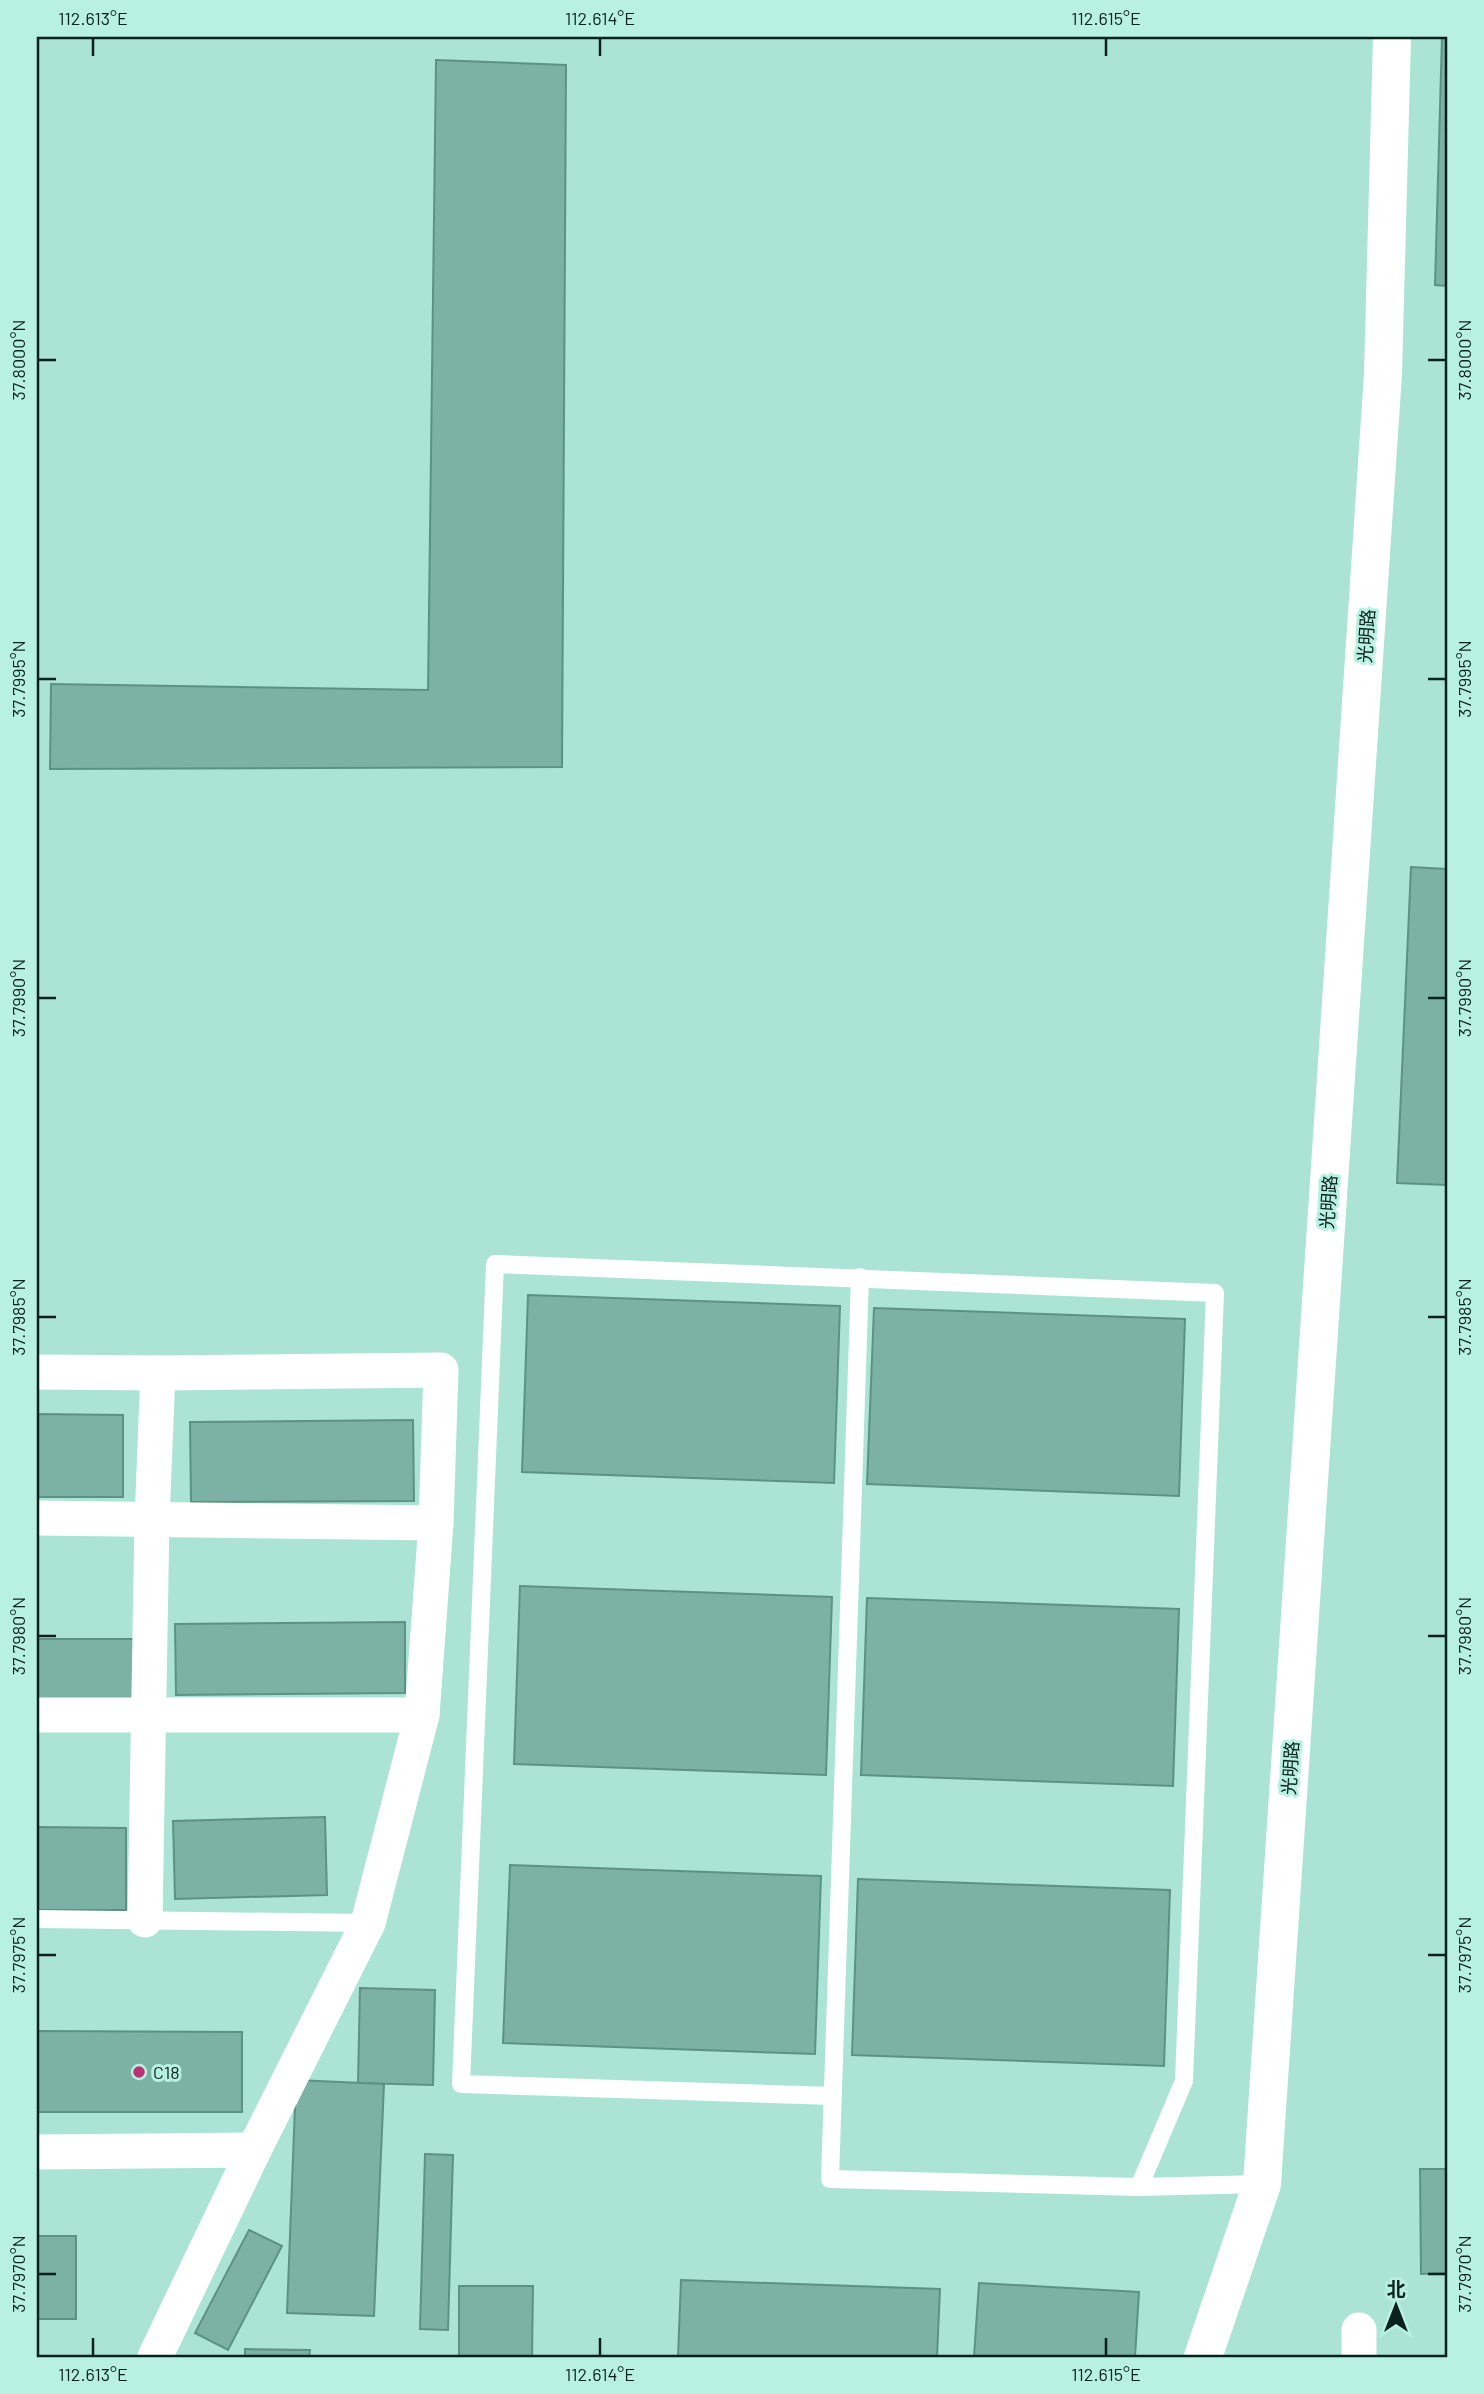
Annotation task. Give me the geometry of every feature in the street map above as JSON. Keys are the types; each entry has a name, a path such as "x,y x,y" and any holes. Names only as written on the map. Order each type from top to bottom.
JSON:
{"street":[{"name":"光明路","path":"1203,2357 1262,2184 1383,374 1392,37"},
{"path":"37,1372 441,1370 436,1523 422,1715 368,1923 155,2357"},
{"path":"145,1920 152,1520 158,1373"},
{"path":"37,1518 436,1523"},
{"path":"37,1715 422,1715"},
{"path":"37,2152 254,2151"}],"lane":[{"path":"833,2096 461,2084 495,1264 1215,1293 1184,2081 1139,2188"},
{"path":"860,1277 831,2179 1139,2188 1262,2184"},
{"path":"37,1919 368,1923"}],"building":[{"path":"1442,37 1447,37 1447,286 1435,285"},
{"path":"436,60 566,65 562,767 50,769 51,684 428,690"},
{"path":"1411,867 1447,869 1447,1185 1397,1183"},
{"path":"528,1295 840,1306 834,1483 522,1472"},
{"path":"874,1308 1185,1319 1179,1496 867,1484"},
{"path":"37,1414 123,1415 123,1497 37,1497"},
{"path":"413,1420 414,1501 191,1502 190,1422"},
{"path":"520,1586 832,1597 826,1775 514,1764"},
{"path":"867,1598 1179,1609 1173,1786 861,1775"},
{"path":"405,1622 405,1693 176,1695 175,1624"},
{"path":"37,1639 138,1639 138,1722 37,1721"},
{"path":"325,1817 327,1895 175,1899 173,1821"},
{"path":"37,1827 126,1828 126,1910 37,1910"},
{"path":"510,1865 821,1876 815,2054 503,2043"},
{"path":"858,1879 1170,1890 1164,2066 852,2055"},
{"path":"360,1988 435,1990 433,2085 358,2083"},
{"name":"C18","path":"37,2031 242,2032 242,2112 37,2112"},
{"path":"296,2080 384,2084 374,2316 287,2313"},
{"path":"425,2154 453,2155 448,2330 420,2329"},
{"path":"1420,2169 1447,2169 1447,2273 1421,2274"},
{"path":"249,2230 282,2246 228,2350 195,2333"},
{"path":"37,2236 76,2236 76,2319 37,2319"},
{"path":"681,2280 940,2289 937,2357 678,2357"},
{"path":"979,2283 1139,2292 1135,2357 974,2357"},
{"path":"459,2286 533,2286 532,2357 459,2357"},
{"path":"245,2349 310,2350 309,2357 245,2357"}],"place":[{"name":"C18","path":"139,2072"}]}
